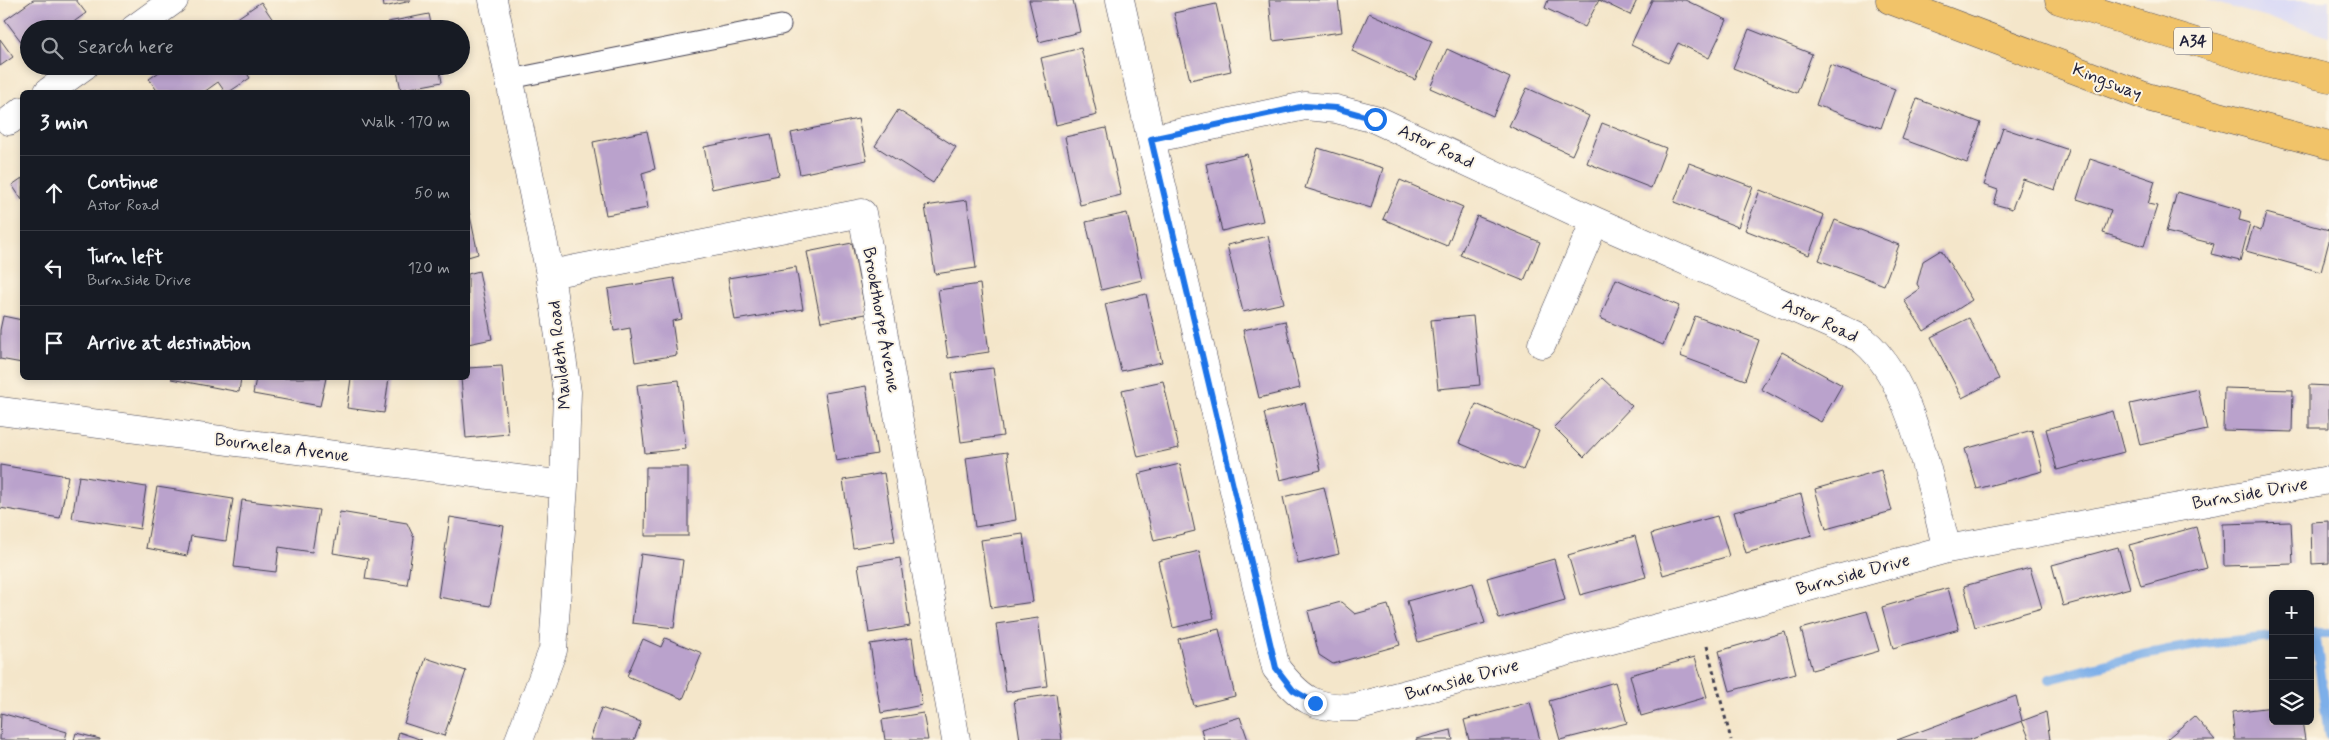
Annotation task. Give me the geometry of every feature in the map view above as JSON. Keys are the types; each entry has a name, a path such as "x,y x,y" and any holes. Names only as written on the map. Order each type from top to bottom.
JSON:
{"highway":[{"name":"Kingsway","path":"1890,0 2147,97 2329,145"},
{"name":"A34","path":"2059,0 2261,62 2329,78"}],"street":[{"path":"146,20 174,0"},
{"name":"Mauldeth Road","path":"493,0 550,274 568,392 553,650 519,740"},
{"name":"Burnside Drive","path":"1120,0 1276,668 1293,690 1315,703 1335,709 1356,707 1699,617 1947,549 2329,480"},
{"path":"51,90 72,75"},
{"name":"Astor Road","path":"1151,139 1305,106 1336,108 1375,119 1595,221 1864,341 1879,357 1905,400 1947,549"},
{"name":"Brookthorpe Avenue","path":"550,274 862,213 956,740"},
{"path":"1542,344 1595,221"},
{"name":"Bournelea Avenue","path":"0,411 564,485"}],"lane":[{"path":"510,79 781,24"}],"path":[{"path":"1699,617 1731,740"}],"shaded area":[{"path":"2206,0 2329,0 2329,36 2216,3"}],"building":[{"path":"33,0 76,0 86,13 76,20 20,20 20,40 5,20"},
{"path":"383,0 411,0 411,1 384,7"},
{"path":"1029,0 1073,0 1080,32 1039,42"},
{"path":"1269,0 1338,0 1342,32 1273,41"},
{"path":"1548,0 1599,0 1585,27 1545,8"},
{"path":"1599,0 1637,0 1630,15"},
{"path":"1652,0 1685,0 1727,20 1709,58 1678,43 1668,63 1631,45"},
{"path":"261,2 273,20 234,20"},
{"path":"1216,4 1231,71 1190,80 1174,13"},
{"path":"1369,13 1432,41 1415,80 1352,51"},
{"path":"429,14 430,20 398,20"},
{"path":"1749,29 1812,54 1797,93 1733,68"},
{"path":"0,39 13,57 0,66"},
{"path":"1081,48 1097,115 1056,125 1041,58"},
{"path":"1447,49 1510,78 1493,116 1430,88"},
{"path":"1830,65 1895,89 1881,128 1816,105"},
{"path":"155,75 248,75 250,78 232,90 224,90 218,82 207,90 157,90 149,79"},
{"path":"398,75 441,75 442,82 401,90"},
{"path":"1527,88 1589,116 1572,155 1509,126"},
{"path":"1917,99 1981,123 1967,163 1902,139"},
{"path":"898,110 956,147 933,183 875,146"},
{"path":"858,119 867,160 800,174 791,133"},
{"path":"1602,123 1666,148 1651,188 1587,163"},
{"path":"1106,128 1121,195 1080,205 1065,137"},
{"path":"2003,128 2069,150 2055,190 2023,179 2012,209 1994,204 1998,190 1984,185"},
{"path":"647,131 655,169 642,173 648,208 606,215 593,142"},
{"path":"771,134 779,175 712,189 704,147"},
{"path":"1318,148 1383,168 1371,208 1305,188"},
{"path":"1247,154 1263,221 1222,231 1206,164"},
{"path":"2090,159 2155,181 2148,204 2157,206 2144,246 2103,233 2111,210 2077,199"},
{"path":"1689,163 1753,187 1738,227 1674,202"},
{"path":"20,179 20,197 12,185"},
{"path":"1400,180 1463,207 1447,246 1383,219"},
{"path":"1760,190 1824,215 1809,255 1745,230"},
{"path":"2177,192 2241,210 2239,220 2250,223 2240,261 2211,254 2214,244 2166,232"},
{"path":"967,200 976,268 935,274 925,206"},
{"path":"1127,213 1142,280 1101,290 1086,222"},
{"path":"2266,213 2329,230 2329,241 2321,272 2246,251 2253,228 2261,231"},
{"path":"470,216 478,254 470,256"},
{"path":"1477,216 1540,242 1524,281 1460,255"},
{"path":"1835,220 1899,245 1884,285 1819,260"},
{"path":"1268,236 1284,303 1243,312 1227,245"},
{"path":"852,243 866,314 821,322 807,252"},
{"path":"1941,250 1972,300 1924,331 1904,300 1920,289 1917,284 1923,261"},
{"path":"796,267 803,309 735,320 728,278"},
{"path":"479,271 492,339 470,344 470,273"},
{"path":"674,278 682,319 672,321 677,355 635,362 630,328 614,331 608,289"},
{"path":"1616,279 1679,306 1663,345 1600,318"},
{"path":"980,284 989,352 948,358 938,290"},
{"path":"1146,294 1162,362 1121,371 1105,304"},
{"path":"3,316 20,320 20,363 0,359 0,330"},
{"path":"1473,316 1480,385 1438,389 1431,320"},
{"path":"1695,316 1759,340 1745,380 1680,356"},
{"path":"1969,318 1999,379 1962,398 1931,337"},
{"path":"1285,321 1300,388 1259,398 1243,330"},
{"path":"1782,352 1842,385 1821,422 1761,389"},
{"path":"502,366 508,434 466,438 461,380 470,380 470,368"},
{"path":"993,368 1003,436 961,442 952,373"},
{"path":"1602,378 1632,406 1584,457 1554,427"},
{"path":"176,380 241,380 239,392"},
{"path":"256,380 326,380 320,406 253,394"},
{"path":"351,380 389,380 384,413 347,408"},
{"path":"679,380 686,449 645,453 637,385"},
{"path":"1163,381 1179,448 1138,457 1122,390"},
{"path":"2309,385 2329,386 2329,428 2309,428"},
{"path":"866,386 877,454 836,461 825,393"},
{"path":"2224,388 2293,390 2292,432 2223,430"},
{"path":"2198,389 2207,430 2140,445 2130,404"},
{"path":"1305,403 1321,470 1280,480 1264,413"},
{"path":"1476,404 1539,431 1523,470 1459,443"},
{"path":"2113,411 2124,452 2057,470 2046,429"},
{"path":"2032,430 2043,471 1977,489 1965,449"},
{"path":"1007,452 1016,520 975,527 966,458"},
{"path":"1180,464 1195,531 1154,541 1138,474"},
{"path":"0,465 68,476 60,518 0,508"},
{"path":"646,467 688,467 688,536 645,536"},
{"path":"1881,470 1892,511 1826,529 1815,489"},
{"path":"884,473 895,541 853,548 843,480"},
{"path":"79,476 146,487 140,529 72,518"},
{"path":"157,487 233,499 226,541 191,536 187,556 146,548"},
{"path":"1324,487 1339,554 1298,564 1283,497"},
{"path":"1801,494 1812,535 1746,553 1734,512"},
{"path":"242,500 319,510 312,552 279,547 276,572 234,567"},
{"path":"340,512 407,523 414,538 407,585 365,579 368,559 333,553"},
{"path":"1717,516 1729,556 1663,575 1651,534"},
{"path":"450,517 504,526 490,606 438,597"},
{"path":"2329,521 2329,563 2312,564 2311,522"},
{"path":"2291,522 2293,564 2224,566 2223,524"},
{"path":"2196,527 2207,568 2141,586 2129,545"},
{"path":"1023,534 1033,602 991,608 981,540"},
{"path":"1635,536 1646,577 1580,595 1568,555"},
{"path":"2118,547 2130,588 2063,606 2052,565"},
{"path":"1199,551 1214,618 1173,628 1158,561"},
{"path":"641,554 683,560 674,628 632,623"},
{"path":"900,558 910,626 869,633 858,565"},
{"path":"1554,559 1565,600 1499,619 1487,578"},
{"path":"2030,568 2042,608 1975,627 1964,586"},
{"path":"1473,583 1485,623 1418,642 1407,601"},
{"path":"1948,588 1959,629 1893,648 1882,607"},
{"path":"1341,602 1355,614 1388,605 1400,645 1333,664 1319,655 1308,611"},
{"path":"1867,611 1879,651 1812,670 1801,629"},
{"path":"1038,618 1047,686 1006,692 996,624"},
{"path":"1219,629 1235,696 1194,706 1178,639"},
{"path":"1785,632 1796,673 1730,691 1719,651"},
{"path":"665,638 702,653 683,699 627,676 643,639 661,647"},
{"path":"912,638 922,705 881,713 870,644"},
{"path":"1695,657 1707,697 1641,716 1630,675"},
{"path":"426,658 466,671 444,736 404,723"},
{"path":"1615,682 1627,723 1560,740 1549,701"},
{"path":"1056,694 1062,740 1020,740 1014,700"},
{"path":"2016,696 2022,721 1969,740 1897,740"},
{"path":"1530,702 1540,740 1469,740 1464,720"},
{"path":"2269,707 2269,725 2303,725 2305,740 2235,740 2232,712"},
{"path":"601,708 641,722 634,740 590,740"},
{"path":"2046,712 2050,740 2030,740 2022,721"},
{"path":"1,713 67,732 65,740 0,740"},
{"path":"923,713 928,740 885,740 882,720"},
{"path":"2194,716 2215,740 2166,740 2168,738"},
{"path":"1240,717 1248,740 1204,740 1201,729"},
{"path":"1451,730 1453,740 1416,740 1416,739"},
{"path":"399,732 422,740 397,740"},
{"path":"76,733 100,739 100,740 74,740"}],"waterway":[{"path":"2314,633 2329,633"},
{"path":"2315,633 2329,735"},
{"path":"2050,679 2142,655 2202,644 2269,637"}],"route":[{"path":"1315,703 1293,690 1276,668 1151,139 1305,106 1336,108 1375,119"}]}
